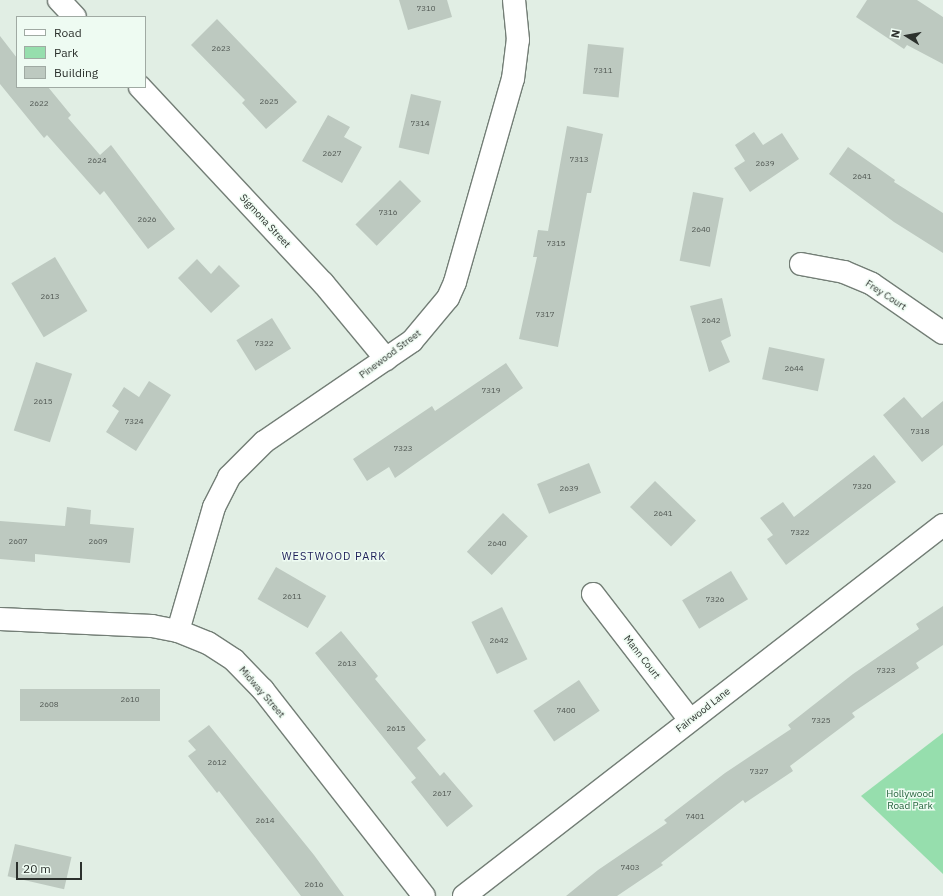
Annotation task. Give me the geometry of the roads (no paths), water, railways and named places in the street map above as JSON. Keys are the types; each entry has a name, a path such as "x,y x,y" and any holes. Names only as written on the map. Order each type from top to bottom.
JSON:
{"street":[{"path":"59,0 74,16"},
{"name":"Pinewood Street","path":"178,631 214,507 228,477 264,442 386,359 429,324 456,282 513,79 518,40 514,0"},
{"name":"Sigmona Street","path":"141,88 323,283 386,359"},
{"name":"Frey Court","path":"801,264 844,272 872,284 943,333"},
{"name":"Fairwood Lane","path":"464,896 943,525"},
{"name":"Mann Court","path":"593,594 690,720"},
{"name":"Midway Street","path":"0,619 152,626 178,631 208,643 234,660 263,690 424,896"}],"district":[{"name":"WESTWOOD PARK","path":"334,556"}],"park label":[{"name":"Hollywood Road Park","path":"910,798"}]}
